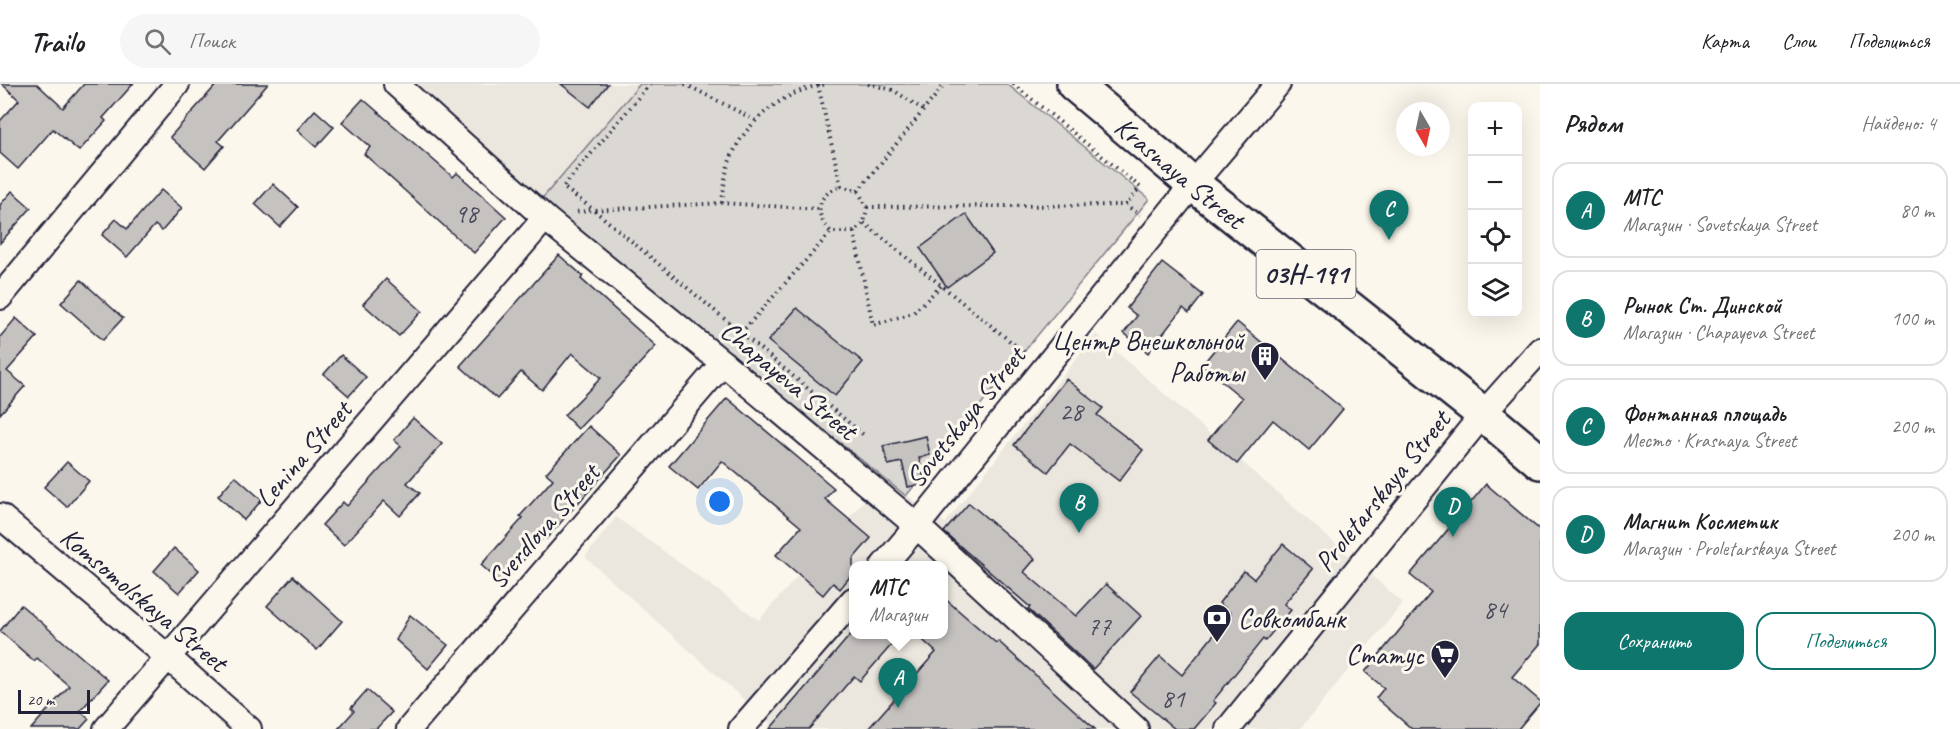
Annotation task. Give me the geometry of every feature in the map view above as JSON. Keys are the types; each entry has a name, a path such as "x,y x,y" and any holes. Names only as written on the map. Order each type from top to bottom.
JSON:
{"main road":[{"name":"Krasnaya Street","path":"1074,84 1193,184 1483,414 1540,462"}],"street":[{"path":"0,297 177,84"},
{"name":"Chapayeva Street","path":"396,84 545,218 723,363 917,526 1136,729"},
{"name":"Sovetskaya Street","path":"887,561 1193,184 1278,84"},
{"name":"Lenina Street","path":"106,729 545,218"},
{"name":"Proletarskaya Street","path":"1228,729 1483,414 1540,350"},
{"name":"Sverdlova Street","path":"409,729 723,363"},
{"name":"Komsomolskaya Street","path":"0,516 168,657 249,729"},
{"path":"741,729 849,605"}],"path":[{"path":"650,84 563,187 594,210 866,437"},
{"path":"685,84 755,120"},
{"path":"722,203 725,174 733,152 755,120 784,98 818,84 828,84"},
{"path":"818,84 841,186"},
{"path":"868,84 894,90 924,110"},
{"path":"858,191 945,84"},
{"path":"1013,84 1140,187 1126,205"},
{"path":"841,186 858,191 867,207 864,223 854,232 831,232 821,222 819,209 822,198 830,190 841,186"},
{"path":"545,218 594,210 722,203 819,209"},
{"path":"867,207 1126,205 1158,227"},
{"path":"864,223 1043,368"},
{"path":"741,333 831,232"},
{"path":"854,232 873,325 913,313 942,285"}],"shaded area":[{"path":"409,84 640,84 540,201"},
{"path":"640,84 1007,84 1149,199 906,496 540,201"},
{"path":"1096,334 1403,603 1300,729 768,729 770,723 585,557 616,517 759,620 884,478 945,523"}],"building":[{"path":"2,84 37,84 63,108 84,84 133,84 103,118 106,121 79,151 53,129 18,169 0,153 0,121 19,100"},
{"path":"217,84 268,84 218,141 224,146 205,168 170,137"},
{"path":"561,84 608,84 590,107"},
{"path":"363,99 453,177 457,173 506,217 474,253 364,154 370,147 342,122"},
{"path":"315,110 334,127 316,147 297,130"},
{"path":"273,184 298,207 280,227 255,204"},
{"path":"161,190 182,208 162,231 155,225 127,257 102,235 116,219 127,229"},
{"path":"12,191 31,208 0,243 0,205"},
{"path":"966,214 993,253 947,287 920,248"},
{"path":"559,255 583,276 581,279 656,346 578,429 564,415 601,378 572,353 542,390 521,372 497,399 460,366"},
{"path":"1162,263 1203,295 1189,313 1183,308 1148,353 1124,333 1137,316 1127,308"},
{"path":"386,279 422,311 399,336 363,304"},
{"path":"81,280 123,318 103,340 61,303"},
{"path":"797,308 863,362 835,396 768,341"},
{"path":"16,318 37,337 7,371 25,386 0,414 0,337"},
{"name":"Центр Внешкольной Работы","path":"1237,322 1343,409 1309,450 1273,420 1237,464 1208,440 1242,398 1202,365"},
{"path":"341,355 366,377 349,396 324,374"},
{"path":"1066,379 1103,408 1097,415 1143,450 1119,481 1070,444 1048,472 1014,445"},
{"path":"727,398 834,488 825,499 871,538 853,561 849,561 849,578 840,589 833,583 823,595 776,555 801,527 722,461 698,490 669,466"},
{"path":"413,418 442,444 407,483 420,493 400,516 384,501 344,545 322,525 343,502 347,506 401,446 394,440"},
{"path":"589,426 621,455 546,539 544,537 502,584 481,565 523,518 520,516 553,479 546,473"},
{"path":"926,436 930,455 919,458 925,483 908,487 902,462 888,465 883,446"},
{"path":"67,462 89,481 67,507 44,487"},
{"path":"235,476 262,500 244,520 218,496"},
{"path":"1486,484 1540,530 1540,644 1512,677 1540,703 1518,729 1412,729 1376,698 1384,688 1365,672 1431,592 1410,575"},
{"path":"969,503 1035,559 1024,572 1076,616 1106,584 1141,616 1093,669 1028,609 1030,607 944,532"},
{"path":"1283,544 1313,569 1284,604 1291,610 1265,641 1263,639 1213,701 1216,703 1194,729 1175,729 1130,692 1160,656 1182,675 1231,613 1219,603 1244,571 1254,579"},
{"path":"174,548 199,570 179,593 154,571"},
{"path":"293,576 342,621 317,650 267,606"},
{"path":"948,601 996,643 998,641 1095,729 868,729 936,652 922,639 948,639"},
{"path":"21,605 108,680 80,711 89,719 80,729 31,729 69,686 37,658 34,661 0,631"},
{"path":"410,615 448,645 428,669 396,640"},
{"path":"849,636 849,639 897,639 860,681 854,676 809,729 770,729"},
{"path":"367,690 392,712 376,729 338,729 354,711 351,708"}],"place":[{"name":"Фонтанная площадь","path":"1389,240"},
{"name":"Центр Внешкольной Работы","path":"1265,382"},
{"name":"Рынок Ст. Динской","path":"1079,533"},
{"name":"Магнит Косметик","path":"1453,537"},
{"name":"Совкомбанк","path":"1217,644"},
{"name":"Статус","path":"1445,680"},
{"name":"МТС","path":"898,708"}]}
